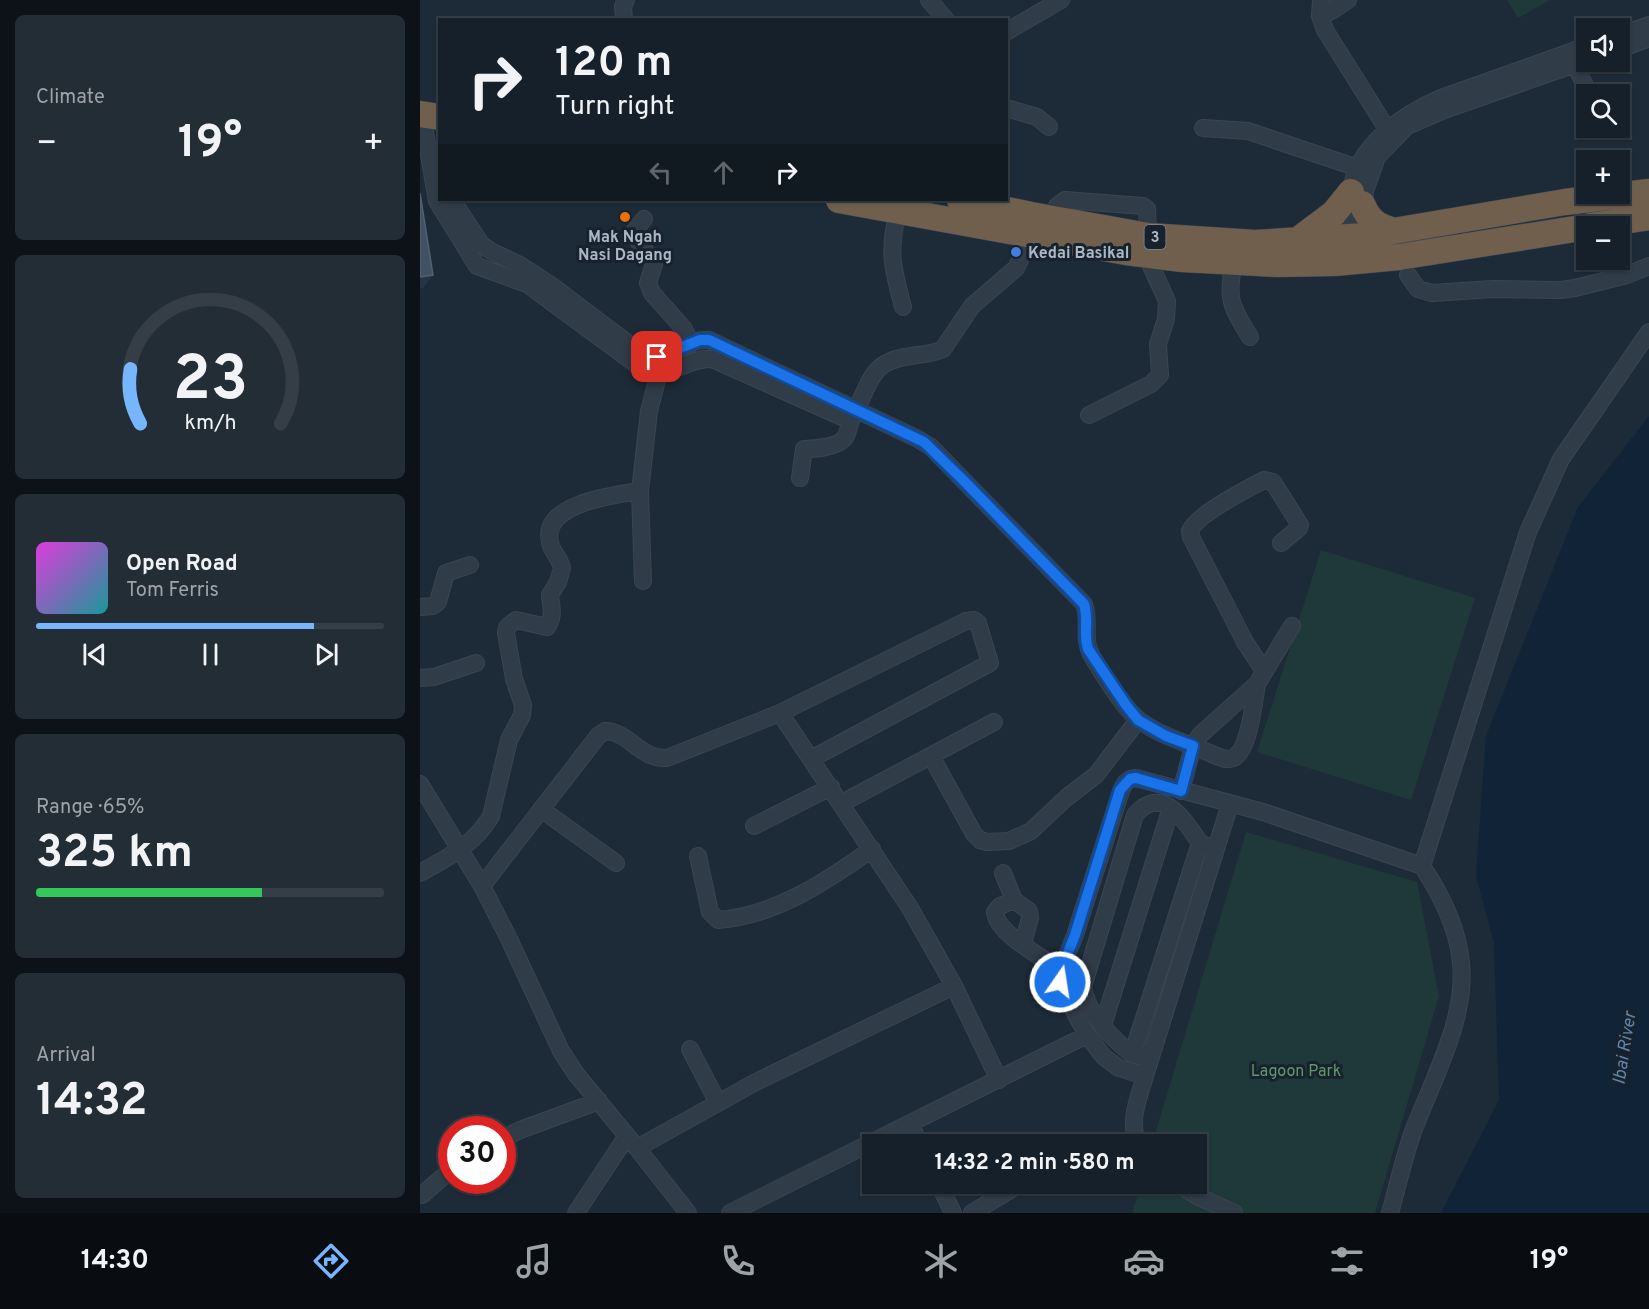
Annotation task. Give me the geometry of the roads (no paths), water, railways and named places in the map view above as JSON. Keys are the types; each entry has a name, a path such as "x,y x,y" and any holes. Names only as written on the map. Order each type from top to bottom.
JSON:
{"highway":[{"path":"1360,184 1368,217 1377,225 1394,231"},
{"path":"1298,241 1334,213 1360,184"},
{"name":"3","path":"853,201 1027,233 1147,245 1359,239 1565,202 1649,192"},
{"name":"3","path":"965,201 1052,219 1147,245 1234,262 1277,264 1335,262 1399,267 1576,229"},
{"name":"3","path":"1630,220 1649,217"},
{"path":"1335,262 1359,239 1399,267"}],"street":[{"path":"624,18 623,6 626,0"},
{"path":"929,0 944,18"},
{"path":"1008,31 1061,0"},
{"path":"1348,0 1334,10 1320,8 1325,30 1391,133"},
{"path":"1630,32 1649,25"},
{"path":"1630,45 1649,38"},
{"path":"1359,239 1360,184 1391,133 1422,106 1441,98 1576,59"},
{"path":"1008,109 1037,117 1049,127"},
{"path":"427,121 437,201 474,248"},
{"path":"1203,128 1248,131 1302,148 1360,184"},
{"path":"452,201 474,248 477,267 527,284 648,373 690,344 705,339 709,340 931,447 1084,604 1088,649 1138,720 1191,754 1231,759 1236,756 1243,748 1260,677 1190,531 1198,521 1229,499 1264,480 1269,480 1278,489 1300,525 1281,543"},
{"path":"898,210 891,251 903,307"},
{"path":"644,219 633,233 654,264 648,283 649,288 684,329 690,344"},
{"path":"856,410 876,369 885,362 943,349 972,306 1016,267 1027,233"},
{"path":"1089,415 1151,384 1160,375 1158,344 1166,319 1167,301 1147,245"},
{"path":"1234,262 1229,295 1232,306 1250,337"},
{"path":"1399,267 1418,289 1432,293 1493,289 1561,290 1627,275 1649,266"},
{"path":"1390,1213 1414,1131 1449,1042 1460,1003 1461,963 1452,925 1424,860 1532,524 1561,459 1649,332"},
{"path":"658,365 712,359 851,422 846,437 841,441 835,444 804,448 800,478"},
{"path":"643,581 640,491 649,411 658,365"},
{"path":"420,873 460,850 486,825 491,816 509,740 522,714 523,705 514,679 507,627 516,620 545,627 550,623 553,611 551,591 558,582 562,568 550,543 550,531 554,523 564,512 581,504 640,491"},
{"path":"420,608 433,606 438,602 446,573 470,565"},
{"path":"482,886 604,731 618,733 651,757 667,758 780,713 970,619 978,623 990,663 811,759"},
{"path":"1182,786 1191,754 1209,725 1260,677 1292,626"},
{"path":"420,678 429,678 476,663"},
{"path":"780,713 910,908 954,986 999,1080"},
{"path":"931,756 974,834 980,840 987,842 1009,841 1031,831 1066,798 1096,775 1138,720"},
{"path":"842,803 994,722"},
{"path":"1145,1076 1119,1068 1104,1057 1087,1035 1062,989 1061,970 1075,935 1120,790 1130,779 1182,786 1230,804 1424,860"},
{"path":"420,784 482,886 561,1051 576,1074 688,1213"},
{"path":"754,826 831,787"},
{"path":"1149,1059 1132,1054 1119,1045 1084,996 1083,987 1089,963 1135,815 1144,805 1156,802 1171,808 1208,846"},
{"path":"1132,1054 1208,846 1230,804"},
{"path":"1103,1025 1171,808"},
{"path":"541,810 615,863"},
{"path":"1135,1134 1134,1117 1208,846"},
{"path":"698,856 710,912 718,920 776,906 825,881 872,849"},
{"path":"1003,873 1014,900 1029,911 1030,918 1023,944"},
{"path":"1014,900 1000,906 995,912 995,919 1001,927 1023,944 1061,970"},
{"path":"576,1213 632,1142 718,1103 754,1083 954,986"},
{"path":"730,1213 1087,1035"},
{"path":"690,1049 718,1103"},
{"path":"516,1132 599,1101"},
{"path":"910,1124 915,1134"},
{"path":"420,1194 438,1181"},
{"path":"944,1194 953,1213"},
{"path":"972,1213 1003,1194"},
{"path":"1194,1194 1234,1213"}],"water":[{"name":"Ibai River","path":"1649,416 1649,1213 1441,1213 1499,1100 1494,943 1476,876 1486,736 1578,507"}],"place":[{"name":"Mak Ngah Nasi Dagang","path":"625,217"},
{"name":"Kedai Basikal","path":"1016,252"}],"park label":[{"name":"Lagoon Park","path":"1296,1070"}]}
